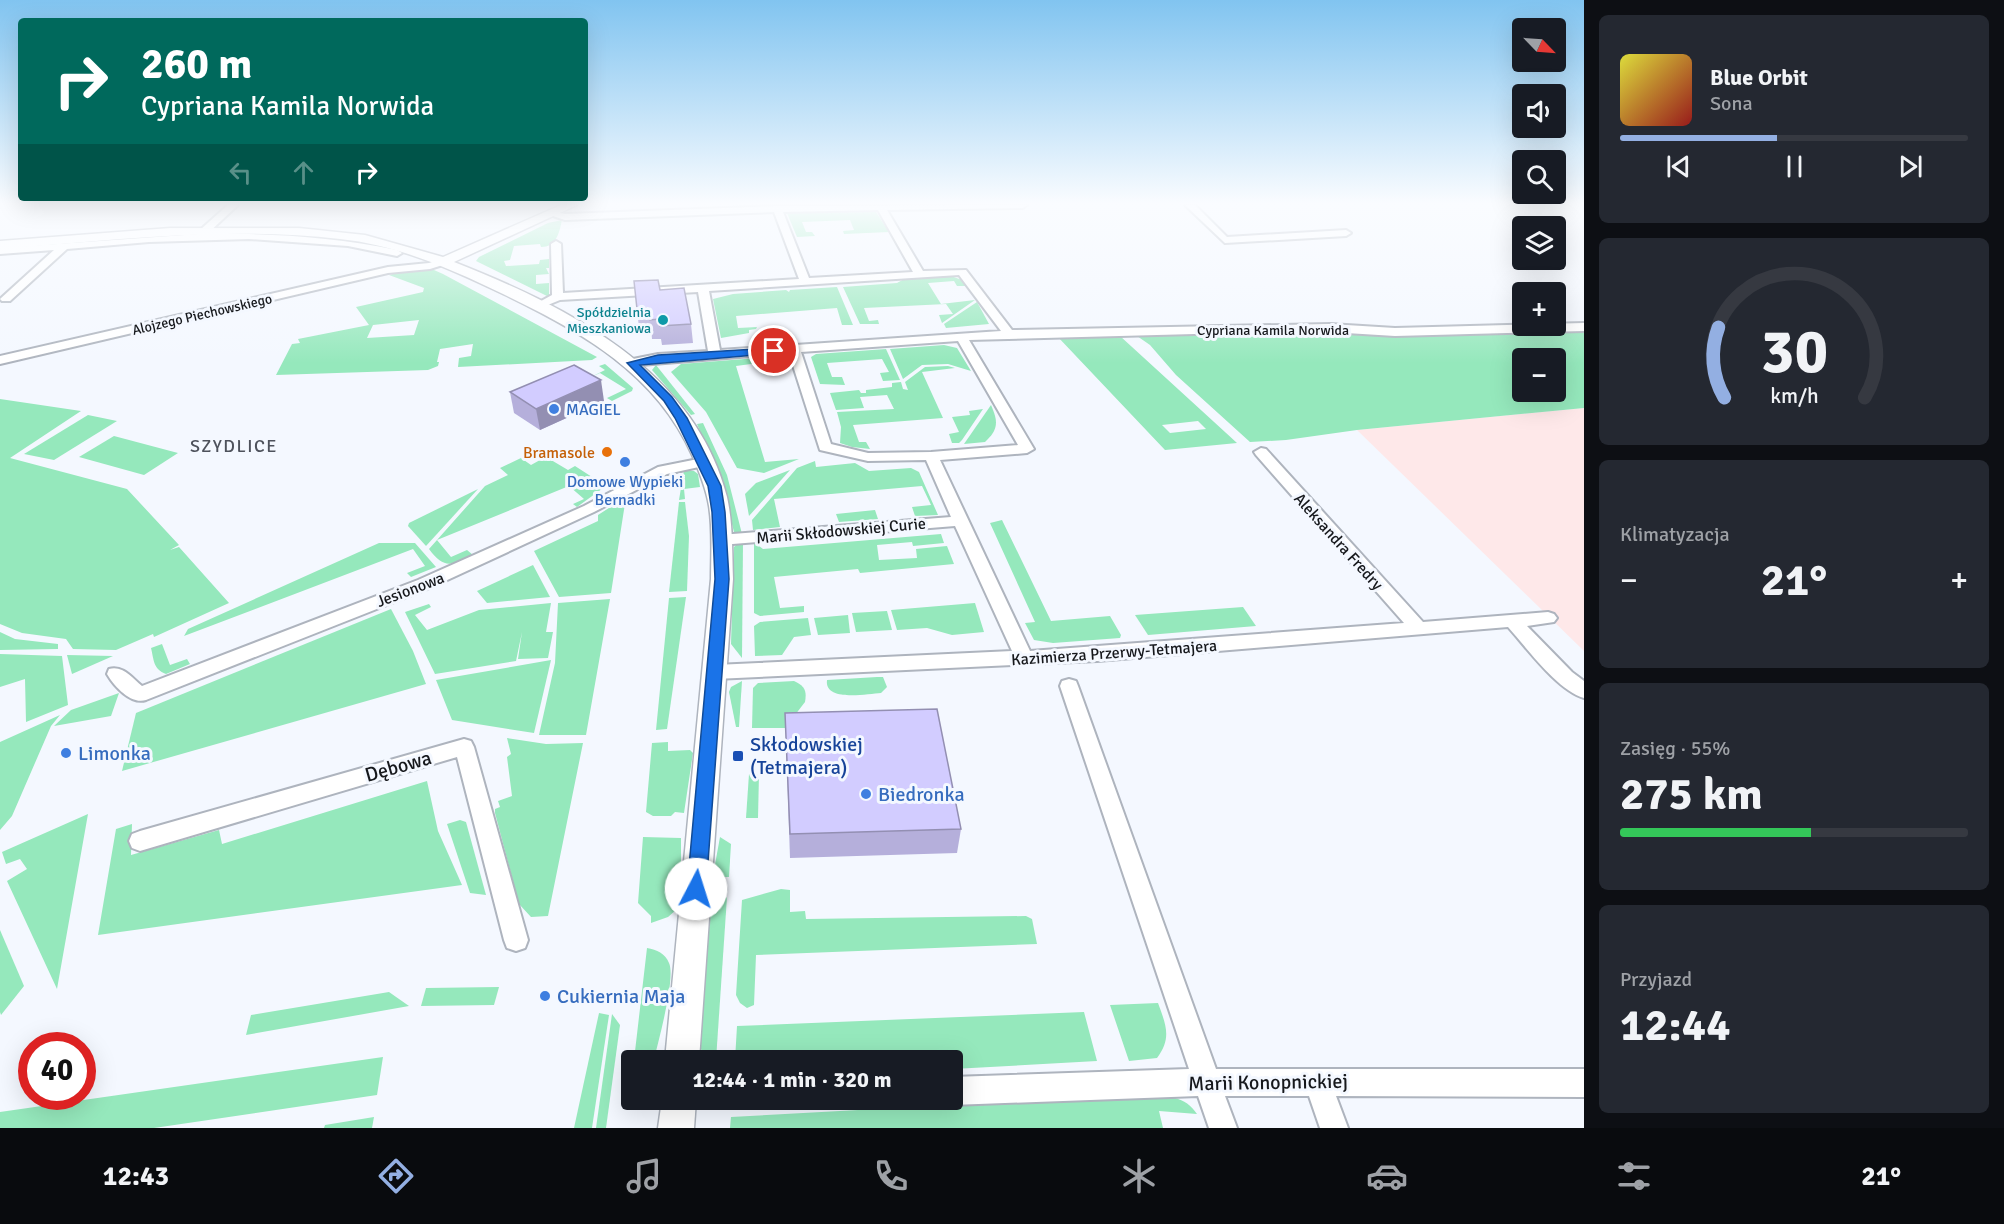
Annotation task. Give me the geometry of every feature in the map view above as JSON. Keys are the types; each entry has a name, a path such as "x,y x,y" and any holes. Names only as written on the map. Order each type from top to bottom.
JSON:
{"street":[{"path":"6,299 51,258"},
{"path":"434,258 538,306 597,337 632,363 668,399 681,418 714,486 722,579 683,1050"},
{"name":"Alojzego Piechowskiego","path":"0,360 388,270 430,266 453,258"},
{"path":"557,258 558,297"},
{"path":"796,258 805,281"},
{"path":"910,258 919,273"},
{"path":"538,306 558,297 962,272 1009,334"},
{"path":"703,287 715,355"},
{"name":"Cypriana Kamila Norwida","path":"632,363 658,358 1009,334 1330,328 1395,332 1584,327"},
{"path":"794,349 825,447 868,457 1027,450 962,338"},
{"name":"Aleksandra Fredry","path":"1261,452 1419,629"},
{"path":"931,456 1024,658"},
{"name":"Jesionowa","path":"116,674 139,694 464,567 589,510 603,500 663,470 703,462"},
{"name":"Marii Skłodowskiej Curie","path":"720,540 961,520"},
{"name":"Kazimierza Przerwy-Tetmajera","path":"715,672 1024,658 1548,618"},
{"path":"1512,621 1565,677 1584,692"},
{"path":"1070,686 1223,1128"},
{"name":"Dębowa","path":"140,841 464,747 516,940"},
{"path":"1317,1081 1335,1128"},
{"name":"Marii Konopnickiej","path":"963,1091 1208,1082 1584,1083"},
{"path":"676,1128 679,1110"}],"shaded area":[{"path":"1584,408 1584,651 1357,430"}],"green space":[{"path":"479,258 511,258 510,260 504,261 506,266 539,264 540,260 549,259 549,268 546,268 549,274 536,275 536,284 549,283 549,297 476,261"},
{"path":"425,266 597,357 592,360 458,367 459,358 471,356 473,344 440,349 438,366 428,370 276,375 292,344 300,343 298,339 369,325 356,307 423,292 424,288 389,275","holes":["419,320 414,335 367,338 373,325"]},
{"path":"951,276 962,280 966,286 957,286 954,281 928,283 941,304 975,300 942,323 939,315 953,314 946,304 864,308 869,321 878,320 879,324 860,324 843,287 897,283 906,278"},
{"path":"837,287 853,325 842,325 837,308 736,316 738,328 757,327 756,329 749,330 749,333 721,338 713,299 733,294"},
{"path":"977,302 989,324 946,328 944,324"},
{"path":"1566,330 1584,330 1584,408 1250,442 1176,375 1150,345 1137,336 1512,332 1512,336 1566,336"},
{"path":"1057,336 1120,336 1237,443 1165,450","holes":["1198,421 1206,429 1170,433 1162,425"]},
{"path":"944,345 957,348 971,371 948,364 922,365 903,379 890,349"},
{"path":"886,349 900,380 883,381 880,373 889,372 882,359 827,363 832,377 842,377 845,385 820,384 811,357 816,354"},
{"path":"757,358 766,362 736,366 765,462 799,459 764,473 737,468 706,412 671,372 681,364"},
{"path":"605,364 633,388 632,391 612,401 607,398 626,389 600,373 591,377 605,370 599,366"},
{"path":"656,365 695,414 691,415 652,370"},
{"path":"925,367 955,368 922,372 943,418 853,425 859,442 866,442 870,449 840,443 841,427 837,412 894,409 887,395 860,397 864,408 836,410 830,393 859,390 861,393 866,393 866,390 892,387 892,383 901,382 903,389 908,390 905,382"},
{"path":"0,399 81,411 10,458 127,489 179,545 170,550 179,547 229,603 154,637 153,634 116,650 73,649 66,639 22,633 0,624"},
{"path":"991,405 996,420 993,433 985,442 964,444"},
{"path":"983,409 962,440 959,443 952,443 949,434 959,432 952,417 970,415 969,411"},
{"path":"88,415 117,421 54,460 24,454"},
{"path":"703,423 727,475 742,534 734,532 722,484 697,424"},
{"path":"114,436 178,453 144,475 79,457"},
{"path":"536,451 568,470 575,466 606,486 577,507 573,504 584,499 569,486 437,540 485,486 508,475 500,468 521,458 531,465 540,460 532,454"},
{"path":"815,461 816,467 855,463 869,471 911,468 919,472 938,515 915,516 912,507 931,505 922,486 774,499 780,527 753,530 752,520 797,468"},
{"path":"684,470 698,474 700,487 684,489 685,499 679,500"},
{"path":"790,470 749,516 745,494 756,483"},
{"path":"478,489 426,546 408,526 409,523"},
{"path":"626,497 611,593 559,597 534,551 598,521 598,515"},
{"path":"679,502 685,502 689,536 687,591 669,592"},
{"path":"875,510 878,519 839,522 836,514"},
{"path":"1002,520 1051,621 1110,616 1121,635 1120,638 1053,643 1034,640 1025,623 1035,622 990,523"},
{"path":"941,534 944,543 913,546 912,542 877,545 879,560 917,558 916,549 947,546 954,564 860,573 858,569 774,577 780,608 804,606 804,612 760,616 754,613 754,542 763,549"},
{"path":"437,540 451,557 467,550 473,555 459,562 444,563 429,549"},
{"path":"739,542 743,542 742,658 731,644 734,547"},
{"path":"379,543 415,543 436,567 411,577 407,573 425,566 413,549 184,636 188,629"},
{"path":"533,565 550,597 487,603 477,591"},
{"path":"686,597 667,729 656,730 669,598"},
{"path":"610,599 586,735 539,735 555,663 558,603"},
{"path":"551,603 546,632 553,632 548,658 518,659 522,632 516,661 435,674 405,612 429,604 431,607 415,615 427,630 479,610"},
{"path":"975,603 984,632 952,635 927,628 897,630 891,610"},
{"path":"1243,607 1256,626 1148,635 1135,615"},
{"path":"391,609 413,651 426,684 122,771 136,713"},
{"path":"887,611 892,630 856,632 852,613"},
{"path":"848,615 850,633 818,635 814,618"},
{"path":"808,618 811,635 794,637 782,655 755,656 754,626 760,622"},
{"path":"0,632 15,639 58,644 58,649 0,650"},
{"path":"162,644 170,665 187,659 190,664 166,674 159,670 151,648"},
{"path":"0,654 62,656 68,705 26,722 25,679 0,687"},
{"path":"67,655 113,656 72,674"},
{"path":"551,660 534,733 452,720 436,680"},
{"path":"883,677 887,687 881,693 857,695 839,694 832,691 828,687 827,680"},
{"path":"742,681 739,727 736,727 729,692 731,687"},
{"path":"794,681 804,689 805,702 785,728 752,728 753,688 758,683"},
{"path":"119,693 111,716 54,726 71,710"},
{"path":"60,715 51,726 12,816 0,830 0,742"},
{"path":"507,738 546,744 583,743 548,916 531,917 519,904 495,813 495,809 500,807 498,801 512,796 507,757 511,754"},
{"path":"668,742 668,751 690,750 693,753 684,813 675,812 671,816 653,816 646,812 652,743"},
{"path":"749,774 759,774 758,818 746,818"},
{"path":"427,781 438,831 462,885 98,935 116,829 132,824 131,855 219,830 222,844"},
{"path":"88,814 57,989 7,881 27,869 20,859 6,864 2,852"},
{"path":"460,820 466,822 486,895 470,893 447,824"},
{"path":"643,837 681,838 681,879 676,910 668,917 651,923 651,916 638,903"},
{"path":"720,837 731,844 729,877 720,877 714,870"},
{"path":"781,889 790,890 790,912 805,911 806,919 1026,916 1032,919 1037,944 756,955 754,1005 747,1008 740,1003 736,995 742,900"},
{"path":"727,897 717,1050 701,1050 700,1045 712,907"},
{"path":"0,930 24,986 1,1015 0,1012"},
{"path":"647,948 660,952 665,957 671,971 670,982 656,1050 635,1050"},
{"path":"499,987 494,1005 421,1006 426,988"},
{"path":"389,992 409,1006 246,1035 251,1015"},
{"path":"1158,1003 1166,1031 1162,1051 1157,1058 1129,1061 1110,1005"},
{"path":"1084,1012 1097,1061 963,1068 963,1050 736,1050 737,1026"},
{"path":"599,1013 609,1015 592,1128 574,1128"},
{"path":"612,1014 620,1025 606,1128 596,1128"},
{"path":"383,1057 377,1095 154,1128 0,1128 0,1112 18,1109 96,1110 96,1098"},
{"path":"1158,1095 1184,1101 1197,1114 1159,1111 1163,1128 730,1128 731,1117 858,1110 963,1110 963,1104"},
{"path":"374,1117 372,1128 324,1128 325,1125"}],"building":[{"path":"658,280 660,290 684,288 691,324 660,326 659,319 650,320 649,308 637,309 634,281"},
{"path":"574,365 601,380 536,409 510,392"},
{"name":"Biedronka","path":"937,709 961,829 790,834 785,713"}],"place":[{"name":"Spółdzielnia Mieszkaniowa","path":"663,320"},
{"name":"MAGIEL","path":"554,409"},
{"name":"Bramasole","path":"607,452"},
{"name":"Domowe Wypieki Bernadki","path":"625,462"},
{"name":"Limonka","path":"66,753"},
{"name":"Skłodowskiej (Tetmajera)","path":"738,756"},
{"name":"Biedronka","path":"866,794"},
{"name":"Cukiernia Maja","path":"545,996"}],"district":[{"name":"SZYDLICE","path":"234,446"}],"route":[{"path":"696,889 722,579 719,512 714,486 681,418 668,399 632,363 658,358 774,351"}]}
